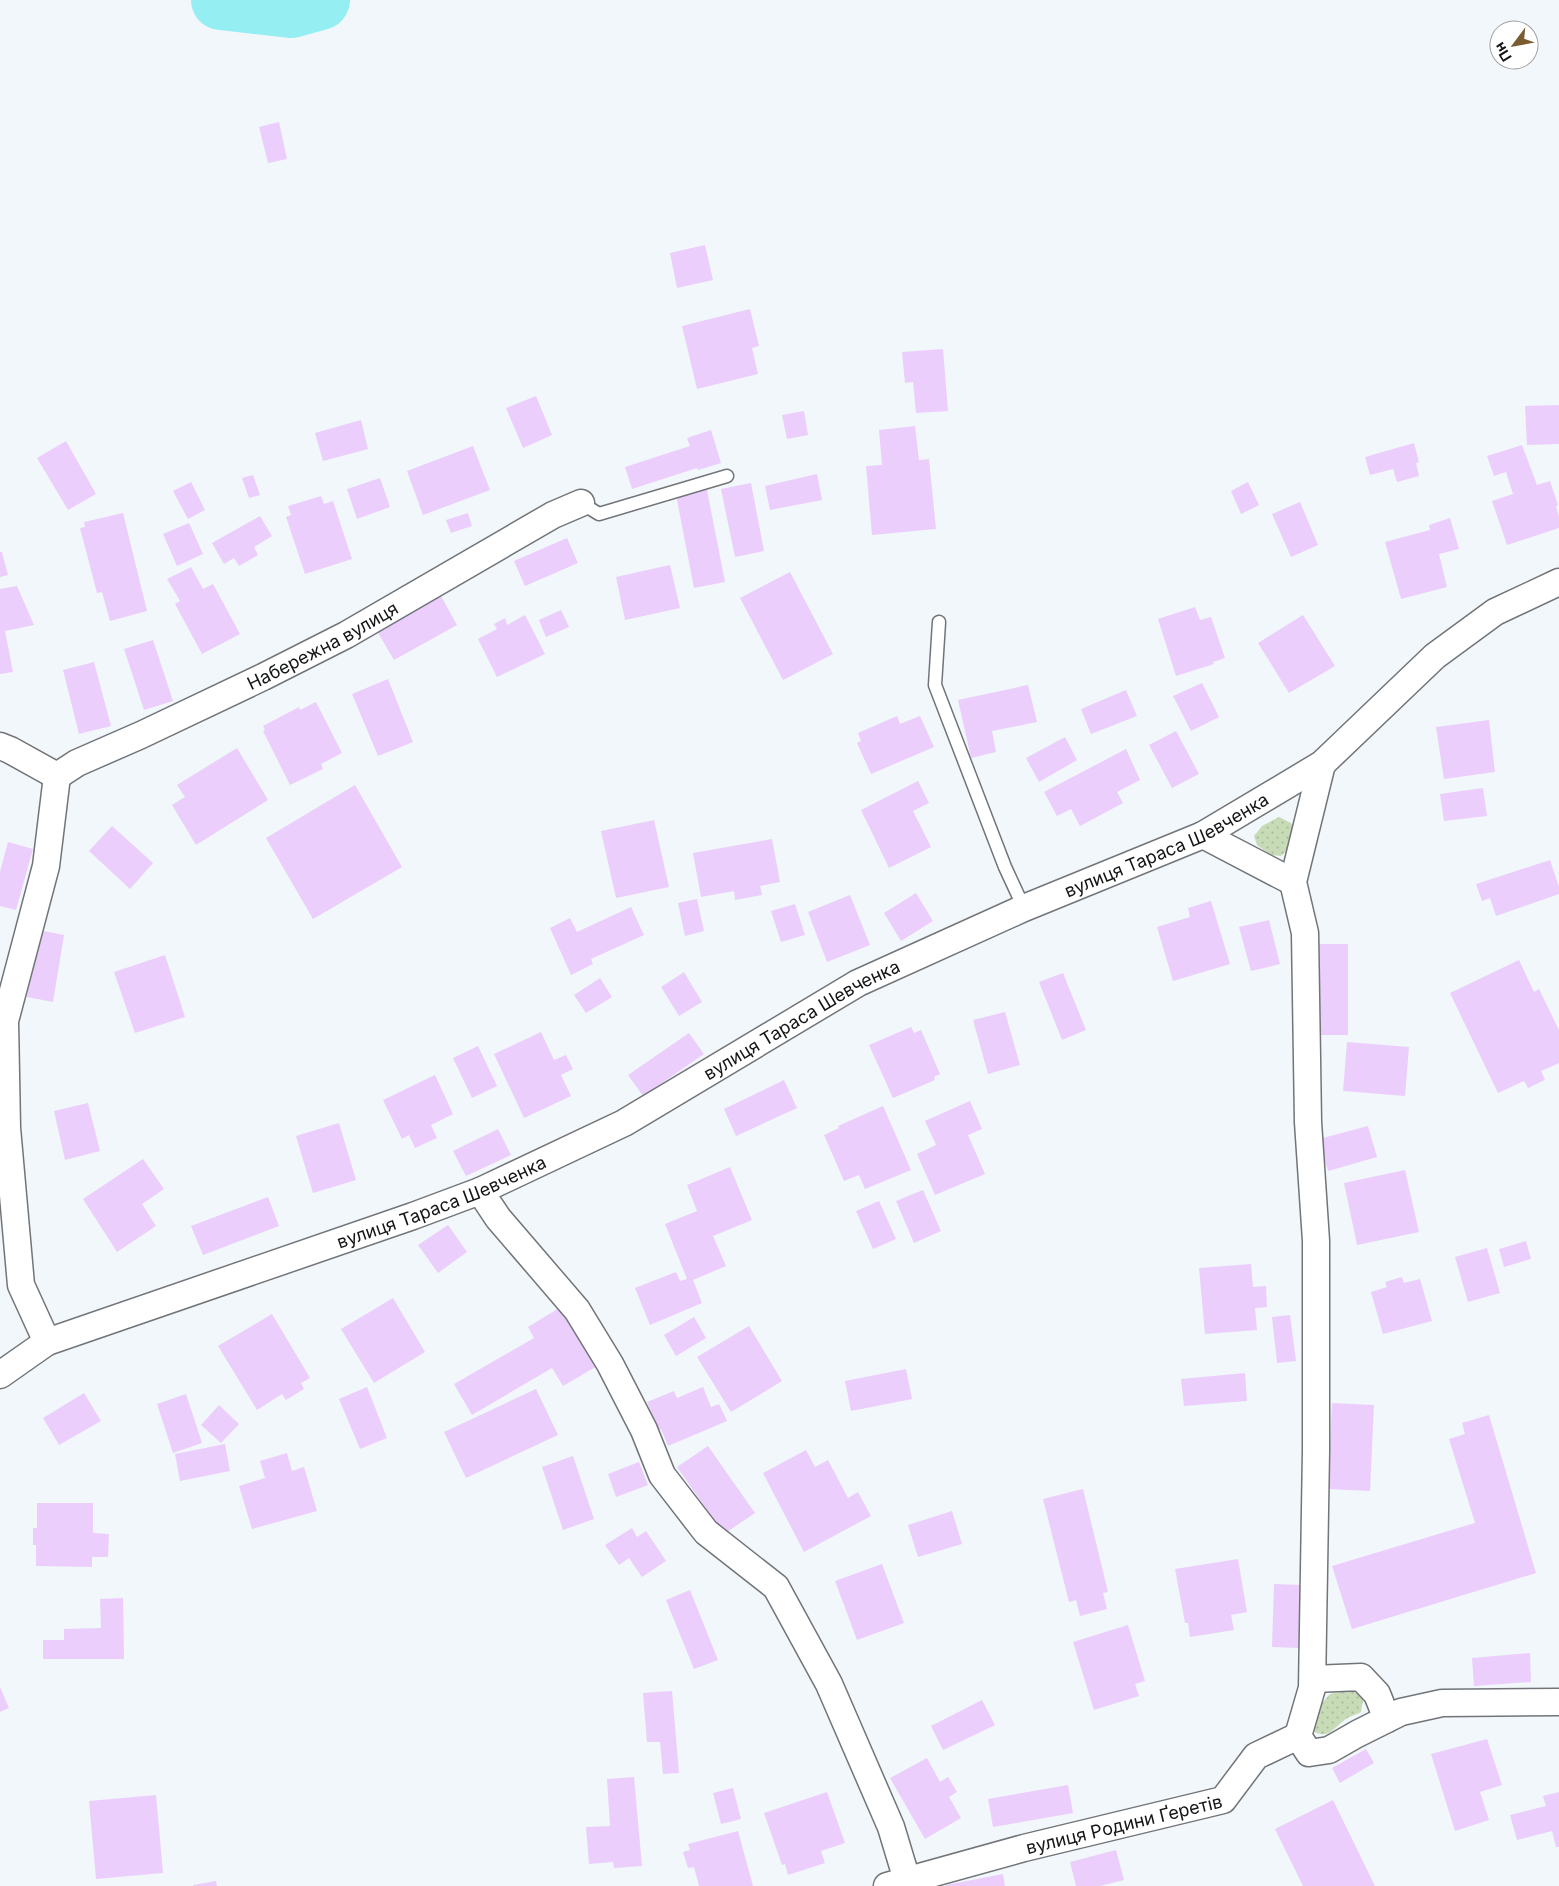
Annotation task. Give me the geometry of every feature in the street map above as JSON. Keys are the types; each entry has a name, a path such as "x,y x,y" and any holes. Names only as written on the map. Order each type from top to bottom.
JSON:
{"street":[{"name":"Набережна вулиця","path":"57,776 77,763 141,735 288,665 346,634 553,515 581,503"},
{"name":"вулиця Тараса Шевченка","path":"0,1375 47,1342 413,1216 480,1190 624,1123 858,983 1024,908 1203,834 1322,764 1435,656 1495,612 1559,582"},
{"path":"0,746 57,776 46,866 5,1021 7,1128 21,1285 47,1342"},
{"path":"1322,764 1293,882 1305,933 1308,1122 1316,1241 1316,1451 1312,1688 1298,1736 1309,1753 1328,1750 1401,1712 1442,1703 1559,1702"},
{"path":"1203,834 1293,882"},
{"path":"480,1190 498,1218 577,1310 610,1364 644,1430 662,1475 706,1532 776,1587 829,1684 891,1827 897,1883"},
{"path":"1312,1679 1361,1677 1377,1694 1387,1719"},
{"name":"вулиця Родини Ґеретів","path":"897,1883 1024,1848 1223,1800 1256,1756 1298,1736"}],"lane":[{"path":"581,503 599,514 727,476"},
{"path":"940,622 935,685 1005,867 1024,908"}],"green space":[{"path":"1279,817 1291,823 1298,832 1297,842 1281,856 1271,855 1257,845 1254,836 1262,826"},
{"path":"1346,1691 1356,1693 1363,1700 1361,1712 1348,1718 1327,1734 1311,1730 1318,1708 1330,1694"}],"building":[{"path":"279,122 287,159 268,163 259,127"},
{"path":"705,245 713,280 677,288 670,253"},
{"path":"750,309 759,346 752,348 758,374 697,389 682,326"},
{"path":"943,349 948,411 916,413 913,382 905,383 902,352"},
{"path":"536,396 552,435 523,448 506,408"},
{"path":"1559,405 1559,444 1527,445 1525,406"},
{"path":"804,411 808,435 787,439 782,415"},
{"path":"361,420 368,449 323,461 315,433"},
{"path":"915,426 919,460 929,459 936,529 872,535 866,466 882,465 879,430"},
{"path":"711,430 721,463 698,470 697,468 632,489 625,467 690,446 687,438"},
{"path":"66,441 96,494 68,510 37,458"},
{"path":"1414,443 1419,462 1416,463 1419,476 1397,482 1393,469 1370,475 1365,457"},
{"path":"1522,445 1537,485 1550,481 1558,505 1556,506 1559,528 1507,545 1492,501 1513,494 1506,472 1494,476 1487,456"},
{"path":"473,446 490,490 423,515 407,471"},
{"path":"817,474 822,500 770,510 765,486"},
{"path":"253,475 260,495 249,498 242,478"},
{"path":"380,478 390,507 357,519 347,489"},
{"path":"191,482 205,510 188,519 173,491"},
{"path":"1248,482 1259,505 1241,514 1231,491"},
{"path":"751,483 764,551 735,557 721,489"},
{"path":"707,490 725,582 694,588 676,495"},
{"path":"321,496 324,504 333,501 352,559 305,574 286,517 291,515 288,506"},
{"path":"1300,502 1318,545 1291,557 1272,514"},
{"path":"123,513 147,611 110,621 102,592 97,593 80,528 85,527 84,522"},
{"path":"468,513 472,526 451,533 446,520"},
{"path":"260,516 272,536 254,547 258,555 239,566 234,558 224,564 212,543"},
{"path":"1450,518 1459,549 1439,554 1447,587 1401,599 1385,542 1430,530 1429,525"},
{"path":"189,523 203,554 177,566 163,534"},
{"path":"567,538 578,563 525,586 514,561"},
{"path":"0,552 2,552 8,575 0,577"},
{"path":"670,565 680,608 625,620 616,577"},
{"path":"191,567 203,589 213,584 240,634 202,654 175,604 180,601 167,579"},
{"path":"790,572 833,654 783,680 740,598"},
{"path":"17,586 34,625 5,631 13,672 0,674 0,589"},
{"path":"441,596 457,625 394,660 377,631"},
{"path":"1195,607 1200,620 1211,617 1225,658 1213,662 1214,664 1176,676 1158,619"},
{"path":"561,610 569,627 546,637 539,620"},
{"path":"525,615 545,654 497,677 478,639 497,629 494,624 505,618 507,625"},
{"path":"1303,615 1335,666 1289,693 1258,643"},
{"path":"153,640 173,701 144,710 124,649"},
{"path":"94,662 111,726 79,734 63,670"},
{"path":"388,679 413,742 378,756 352,694"},
{"path":"1202,683 1219,717 1191,731 1173,696"},
{"path":"1028,685 1037,722 992,731 996,752 971,758 958,700"},
{"path":"1126,690 1137,716 1091,734 1081,709"},
{"path":"316,702 342,753 321,764 323,769 290,785 263,731 265,730 263,726 299,707 300,710"},
{"path":"897,716 900,724 920,716 934,747 871,774 857,743 861,741 858,733"},
{"path":"1489,720 1495,772 1444,779 1436,727"},
{"path":"1176,731 1199,774 1172,788 1149,745"},
{"path":"1065,737 1077,760 1039,782 1026,758"},
{"path":"237,748 268,800 196,845 172,805 185,797 177,785"},
{"path":"1126,749 1140,780 1117,792 1123,803 1080,826 1071,809 1057,816 1044,792"},
{"path":"918,781 929,803 913,811 931,847 889,868 861,810"},
{"path":"355,785 402,867 313,919 266,838"},
{"path":"1483,788 1487,816 1444,821 1440,794"},
{"path":"654,820 669,887 616,898 601,831"},
{"path":"112,826 153,863 130,889 89,851"},
{"path":"772,839 780,882 760,886 762,895 735,900 734,891 701,897 693,853"},
{"path":"8,842 33,849 16,910 0,906 0,872"},
{"path":"1550,860 1559,887 1559,894 1496,916 1490,898 1482,901 1476,884"},
{"path":"916,893 933,921 901,941 884,913"},
{"path":"850,895 870,945 827,962 808,912"},
{"path":"697,899 704,931 685,936 678,903"},
{"path":"1211,901 1230,964 1173,981 1157,927 1190,917 1188,908"},
{"path":"795,904 805,935 781,942 771,911"},
{"path":"631,907 644,935 591,959 593,964 571,975 550,928 570,918 577,932"},
{"path":"1269,920 1280,964 1251,971 1239,927"},
{"path":"38,930 64,935 53,1002 27,997"},
{"path":"1315,944 1348,944 1348,1035 1314,1035"},
{"path":"165,955 185,1017 135,1033 114,972"},
{"path":"1519,960 1534,992 1539,989 1559,1030 1559,1063 1541,1071 1545,1080 1528,1088 1524,1081 1498,1093 1450,993"},
{"path":"684,972 702,1002 679,1016 661,987"},
{"path":"1063,973 1086,1030 1062,1040 1039,982"},
{"path":"600,978 612,997 586,1013 574,995"},
{"path":"1005,1012 1020,1065 988,1074 973,1020"},
{"path":"911,1027 914,1033 921,1030 940,1074 934,1077 935,1080 893,1098 869,1045"},
{"path":"541,1032 554,1060 566,1055 573,1069 561,1075 571,1096 524,1118 494,1054"},
{"path":"689,1033 704,1054 643,1096 628,1075"},
{"path":"1347,1042 1409,1047 1405,1096 1343,1091"},
{"path":"478,1046 497,1086 472,1098 453,1058"},
{"path":"435,1075 453,1114 431,1125 437,1138 415,1148 409,1135 402,1139 383,1100"},
{"path":"784,1080 797,1108 736,1136 724,1109"},
{"path":"970,1101 982,1129 968,1135 985,1174 935,1195 917,1154 936,1145 925,1121"},
{"path":"88,1103 100,1151 65,1160 54,1111"},
{"path":"883,1106 911,1170 865,1189 859,1175 844,1181 824,1135 839,1128 838,1126"},
{"path":"339,1123 356,1180 313,1193 296,1136"},
{"path":"1368,1126 1377,1157 1328,1171 1319,1139"},
{"path":"498,1129 511,1155 466,1176 453,1151"},
{"path":"143,1159 164,1189 142,1204 156,1226 117,1252 83,1199"},
{"path":"730,1167 752,1220 713,1236 726,1266 693,1280 702,1303 650,1325 635,1288 676,1272 680,1281 687,1279 665,1224 697,1211 687,1185"},
{"path":"1405,1170 1419,1232 1357,1245 1344,1183"},
{"path":"923,1190 941,1231 914,1243 896,1201"},
{"path":"268,1197 279,1226 203,1255 191,1226"},
{"path":"879,1201 896,1239 873,1249 856,1211"},
{"path":"448,1225 467,1252 438,1273 418,1245"},
{"path":"1526,1241 1531,1259 1504,1267 1499,1249"},
{"path":"1487,1248 1500,1293 1468,1302 1455,1257"},
{"path":"1251,1264 1253,1287 1266,1286 1267,1307 1255,1308 1257,1330 1205,1334 1199,1268"},
{"path":"1402,1277 1404,1283 1420,1279 1432,1321 1383,1334 1371,1292 1387,1287 1385,1282"},
{"path":"393,1298 425,1352 374,1383 341,1329"},
{"path":"564,1305 599,1365 563,1386 552,1368 472,1415 454,1384 534,1338 528,1327"},
{"path":"272,1314 310,1378 301,1383 304,1389 286,1400 282,1394 257,1410 218,1346"},
{"path":"1290,1315 1296,1361 1277,1363 1272,1317"},
{"path":"694,1317 706,1338 676,1356 664,1335"},
{"path":"749,1326 782,1381 731,1412 697,1357"},
{"path":"906,1369 912,1399 851,1411 845,1381"},
{"path":"1245,1373 1247,1401 1184,1406 1181,1379"},
{"path":"367,1387 387,1438 360,1449 339,1399"},
{"path":"703,1387 711,1407 719,1404 727,1421 668,1446 661,1429 658,1430 647,1402 674,1391 677,1398"},
{"path":"536,1389 558,1435 466,1478 444,1432"},
{"path":"84,1393 101,1421 59,1445 43,1418"},
{"path":"186,1394 202,1443 173,1453 157,1404"},
{"path":"1332,1403 1374,1405 1370,1491 1328,1489"},
{"path":"219,1405 239,1424 221,1443 201,1425"},
{"path":"1489,1415 1536,1573 1352,1629 1332,1566 1475,1523 1449,1439 1465,1434 1462,1423"},
{"path":"225,1444 230,1471 180,1481 175,1454"},
{"path":"708,1446 755,1513 724,1534 677,1467"},
{"path":"806,1450 815,1467 828,1460 848,1498 858,1492 871,1516 804,1552 763,1473"},
{"path":"287,1453 292,1471 304,1467 317,1511 252,1529 239,1486 265,1478 260,1461"},
{"path":"573,1456 594,1519 563,1530 542,1467"},
{"path":"639,1462 648,1485 616,1497 608,1474"},
{"path":"1083,1489 1108,1592 1103,1593 1107,1609 1080,1616 1076,1600 1069,1602 1043,1499"},
{"path":"37,1503 93,1503 93,1533 109,1534 108,1557 92,1557 92,1567 36,1566 36,1545 33,1545 33,1528 37,1528"},
{"path":"952,1511 962,1544 918,1557 908,1525"},
{"path":"632,1528 637,1537 646,1531 666,1561 642,1577 629,1558 619,1565 605,1545"},
{"path":"1238,1559 1247,1612 1231,1615 1234,1630 1190,1637 1188,1623 1185,1623 1175,1569"},
{"path":"882,1564 904,1623 857,1640 835,1581"},
{"path":"1274,1584 1301,1585 1299,1648 1272,1647"},
{"path":"690,1590 718,1660 694,1669 666,1600"},
{"path":"123,1598 124,1659 43,1659 43,1640 64,1640 64,1629 101,1628 100,1599"},
{"path":"1128,1625 1145,1681 1135,1684 1139,1696 1094,1710 1073,1642"},
{"path":"1530,1653 1531,1682 1474,1686 1472,1658"},
{"path":"0,1687 9,1708 0,1712"},
{"path":"672,1691 679,1773 663,1774 660,1742 647,1742 643,1693"},
{"path":"982,1700 995,1725 943,1750 931,1726"},
{"path":"1487,1739 1502,1785 1480,1792 1489,1820 1455,1831 1431,1754"},
{"path":"1366,1749 1374,1763 1340,1783 1332,1768"},
{"path":"927,1758 940,1782 948,1777 957,1792 949,1797 961,1818 925,1839 890,1778"},
{"path":"634,1777 642,1866 614,1868 613,1862 589,1864 586,1827 610,1826 607,1779"},
{"path":"1068,1785 1073,1813 993,1827 988,1799"},
{"path":"733,1788 741,1819 721,1824 713,1793"},
{"path":"827,1792 845,1843 821,1851 825,1863 788,1875 785,1864 782,1865 764,1813"},
{"path":"1559,1792 1559,1847 1556,1847 1552,1831 1517,1840 1510,1815 1546,1806 1543,1796"},
{"path":"156,1795 163,1873 96,1879 89,1801"},
{"path":"1333,1800 1375,1886 1303,1886 1275,1829"},
{"path":"738,1831 753,1886 699,1886 694,1867 688,1868 683,1852 690,1850 688,1844"},
{"path":"1116,1850 1124,1880 1100,1886 1076,1886 1070,1862"},
{"path":"1003,1874 1005,1886 946,1886 946,1885"},
{"path":"216,1881 217,1886 193,1886 193,1885"}],"waterway":[{"path":"221,0 291,8 320,0"}]}
